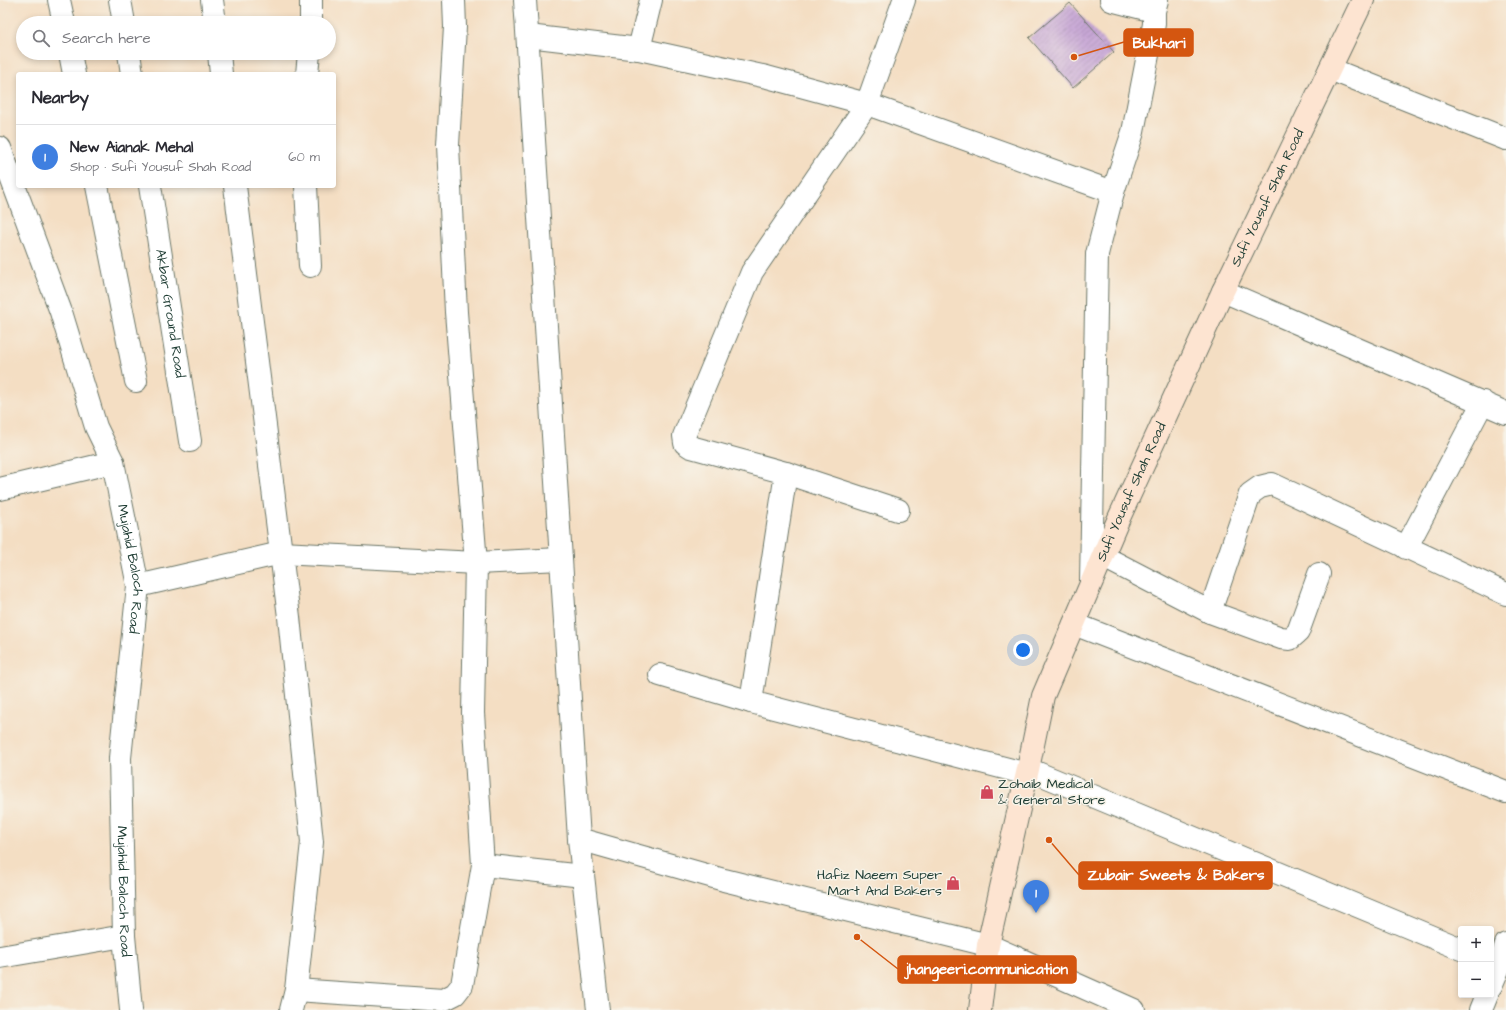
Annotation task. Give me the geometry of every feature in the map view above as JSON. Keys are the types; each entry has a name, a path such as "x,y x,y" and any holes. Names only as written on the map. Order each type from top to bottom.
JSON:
{"main road":[{"name":"Sufi Yousuf Shah Road","path":"980,1010 988,945 1028,772 1043,696 1102,556 1223,292 1363,0"}],"street":[{"path":"59,0 62,16"},
{"path":"120,0 123,16"},
{"path":"212,0 214,16"},
{"path":"311,0 311,16"},
{"path":"235,188 300,710 312,842 294,1000 344,1002 443,1000 455,994 462,985 483,865 473,712 476,563 456,312 448,145 455,27 454,0"},
{"path":"525,0 579,839 598,1010"},
{"path":"639,49 651,0"},
{"path":"898,510 786,473 691,447 686,443 684,436 752,272 867,104 904,0"},
{"path":"1091,582 1096,254 1113,192 1133,132 1154,24 1155,5 1111,0"},
{"path":"528,36 639,49 767,78 867,104 1113,192"},
{"path":"71,60 74,72"},
{"path":"130,60 132,72"},
{"path":"220,60 221,72"},
{"path":"307,72 308,60"},
{"path":"1330,69 1506,139"},
{"name":"Mujahid Baloch Road","path":"0,148 61,312 96,427 113,462 138,586 120,758 124,936 131,1010"},
{"path":"97,188 136,381"},
{"name":"Akbar Ground Road","path":"150,188 190,441"},
{"path":"306,188 310,266"},
{"path":"1223,292 1506,413"},
{"path":"1406,548 1483,402"},
{"path":"0,489 113,462"},
{"path":"751,702 786,473"},
{"path":"1210,612 1250,494 1260,487 1272,484 1506,594"},
{"path":"138,586 281,553 476,563 561,559"},
{"path":"1102,556 1210,612 1281,638 1290,639 1298,632 1319,574"},
{"path":"1074,624 1506,792"},
{"path":"660,675 751,702 1028,772 1458,948"},
{"path":"579,839 724,880 988,945 1134,1010"},
{"path":"483,865 583,876"},
{"path":"0,957 124,936"},
{"path":"1495,963 1506,944"},
{"path":"1481,1010 1486,998"}],"building":[{"path":"1070,3 1114,52 1073,88 1029,38"}],"place":[{"name":"Bukhari","path":"1074,57"},
{"name":"Zohaib Medical & General Store","path":"987,792"},
{"name":"Zubair Sweets & Bakers","path":"1049,840"},
{"name":"Hafiz Naeem Super Mart And Bakers","path":"953,883"},
{"name":"New Aianak Mehal","path":"1036,913"},
{"name":"jhangeeri.communication","path":"857,937"}]}
